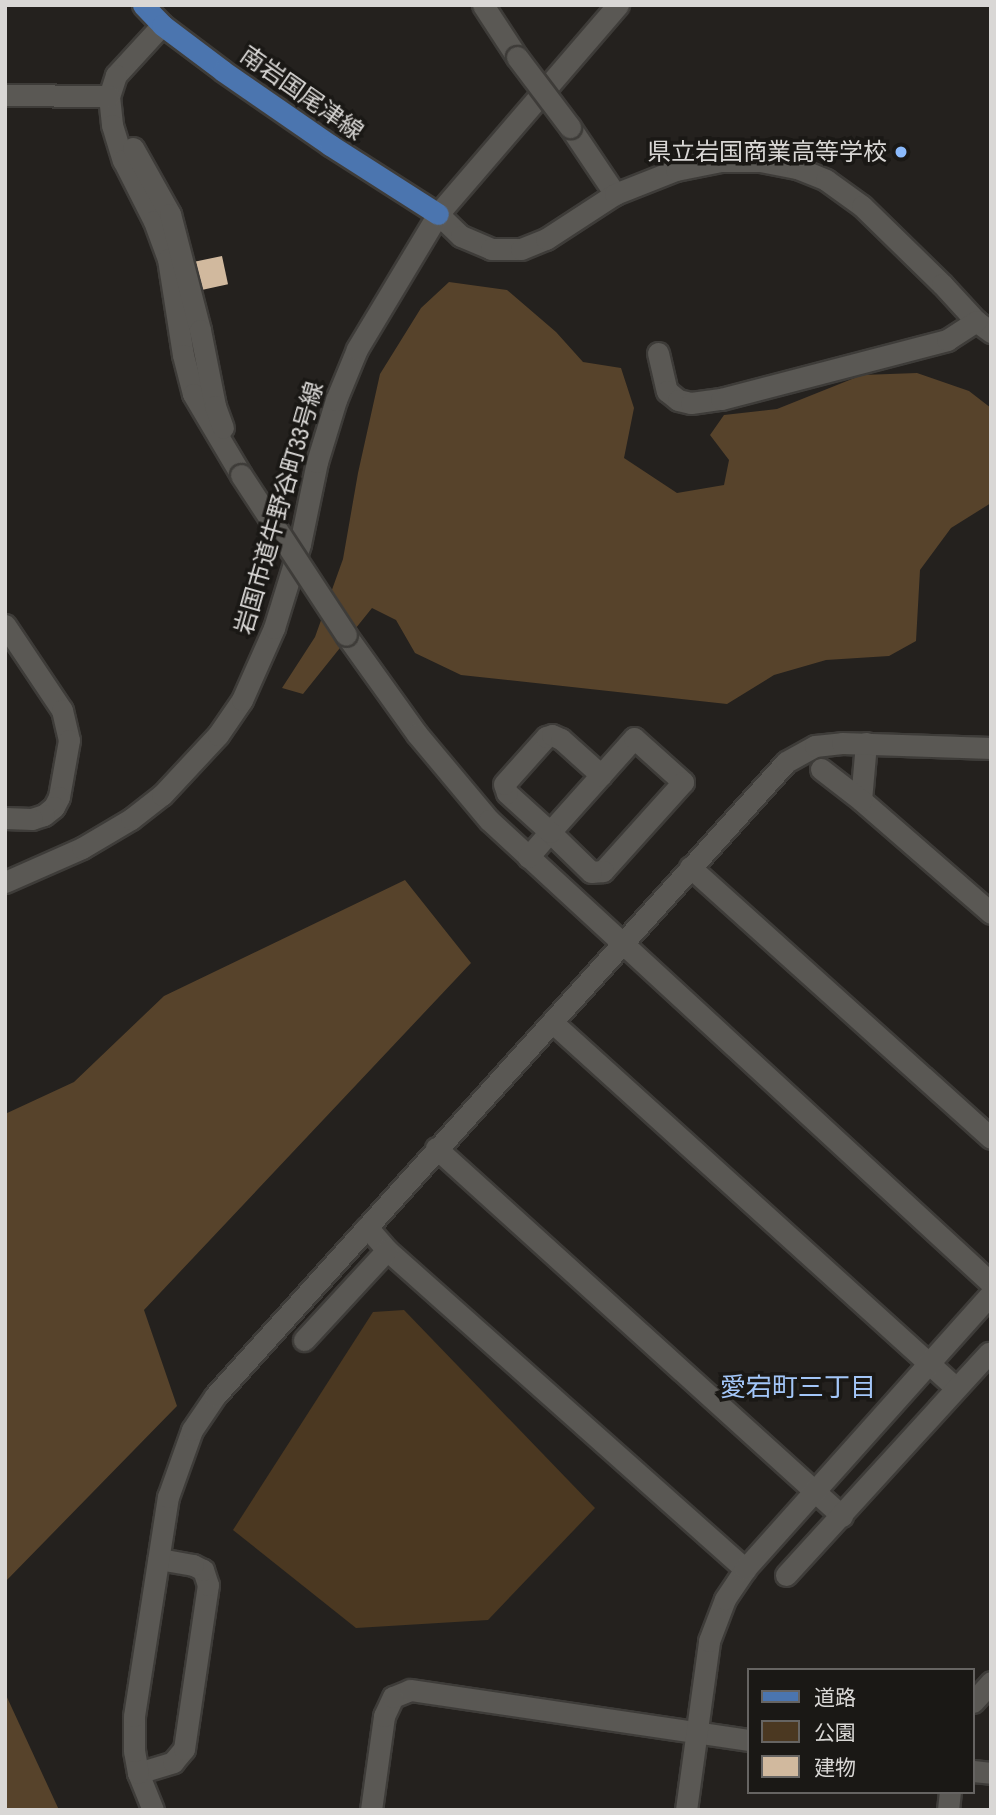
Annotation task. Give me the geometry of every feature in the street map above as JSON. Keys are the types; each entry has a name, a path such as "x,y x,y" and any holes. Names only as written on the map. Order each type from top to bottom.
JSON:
{"main road":[{"name":"南岩国尾津線","path":"143,5 162,25 330,145 438,214"}],"street":[{"path":"483,5 615,194"},
{"name":"岩国市道牛野谷町33号線","path":"5,882 82,848 131,819 162,795 218,735 242,700 261,662 286,591 317,462 336,400 357,349 438,214 618,5"},
{"path":"162,25 116,75 109,96 112,125 123,160 154,220 168,259 183,355 193,394 241,475 346,635 417,734 489,820 621,945 991,1283"},
{"path":"5,95 109,96"},
{"path":"438,214 461,236 491,249 521,249 546,239 615,194 676,170 721,161 760,161 797,168 826,180 862,206 983,327 947,340 720,399 691,403 678,400 667,391 658,353"},
{"path":"5,625 62,710 69,740 59,797 54,807 44,815 32,819 5,818"},
{"path":"528,857 550,832 601,775 634,738 683,782 603,871 591,872 550,832 507,793 504,784 546,737 561,739 601,775"},
{"path":"153,1810 138,1773 134,1751 134,1716 168,1497 191,1430 215,1396 786,762 815,746 866,743 991,748"},
{"path":"861,800 866,743"},
{"path":"821,769 988,906"},
{"path":"690,867 991,1138"},
{"path":"552,1022 955,1387"},
{"path":"436,1148 842,1516"},
{"path":"367,1227 387,1250 745,1569"},
{"path":"304,1340 387,1250"},
{"path":"686,1810 709,1642 725,1598 745,1569 991,1294"},
{"path":"786,1576 955,1387 989,1353"},
{"path":"138,1773 173,1762 184,1749 208,1585 203,1570 193,1564 159,1559"},
{"path":"975,1700 991,1682"},
{"path":"371,1810 384,1716 393,1697 410,1690 748,1740"}],"green space":[{"path":"404,1310 595,1508 488,1620 356,1628 233,1530 373,1312"}],"shaded area":[{"path":"449,282 507,290 556,332 583,362 621,368 634,408 624,458 677,493 724,485 729,460 710,435 724,415 777,409 862,375 917,373 969,391 991,408 991,503 951,528 920,570 916,641 889,656 826,660 774,675 727,704 461,675 415,653 396,620 372,608 303,694 282,688 315,637 343,559 358,473 380,374 421,308"},
{"path":"405,880 471,963 144,1310 177,1406 5,1582 5,1114 74,1082 164,996"},
{"path":"5,1693 59,1810 5,1810"}],"building":[{"path":"222,256 228,284 202,290 196,262"}],"place":[{"name":"県立岩国商業高等学校","path":"901,152"}],"district":[{"name":"愛宕町三丁目","path":"798,1387"}]}
